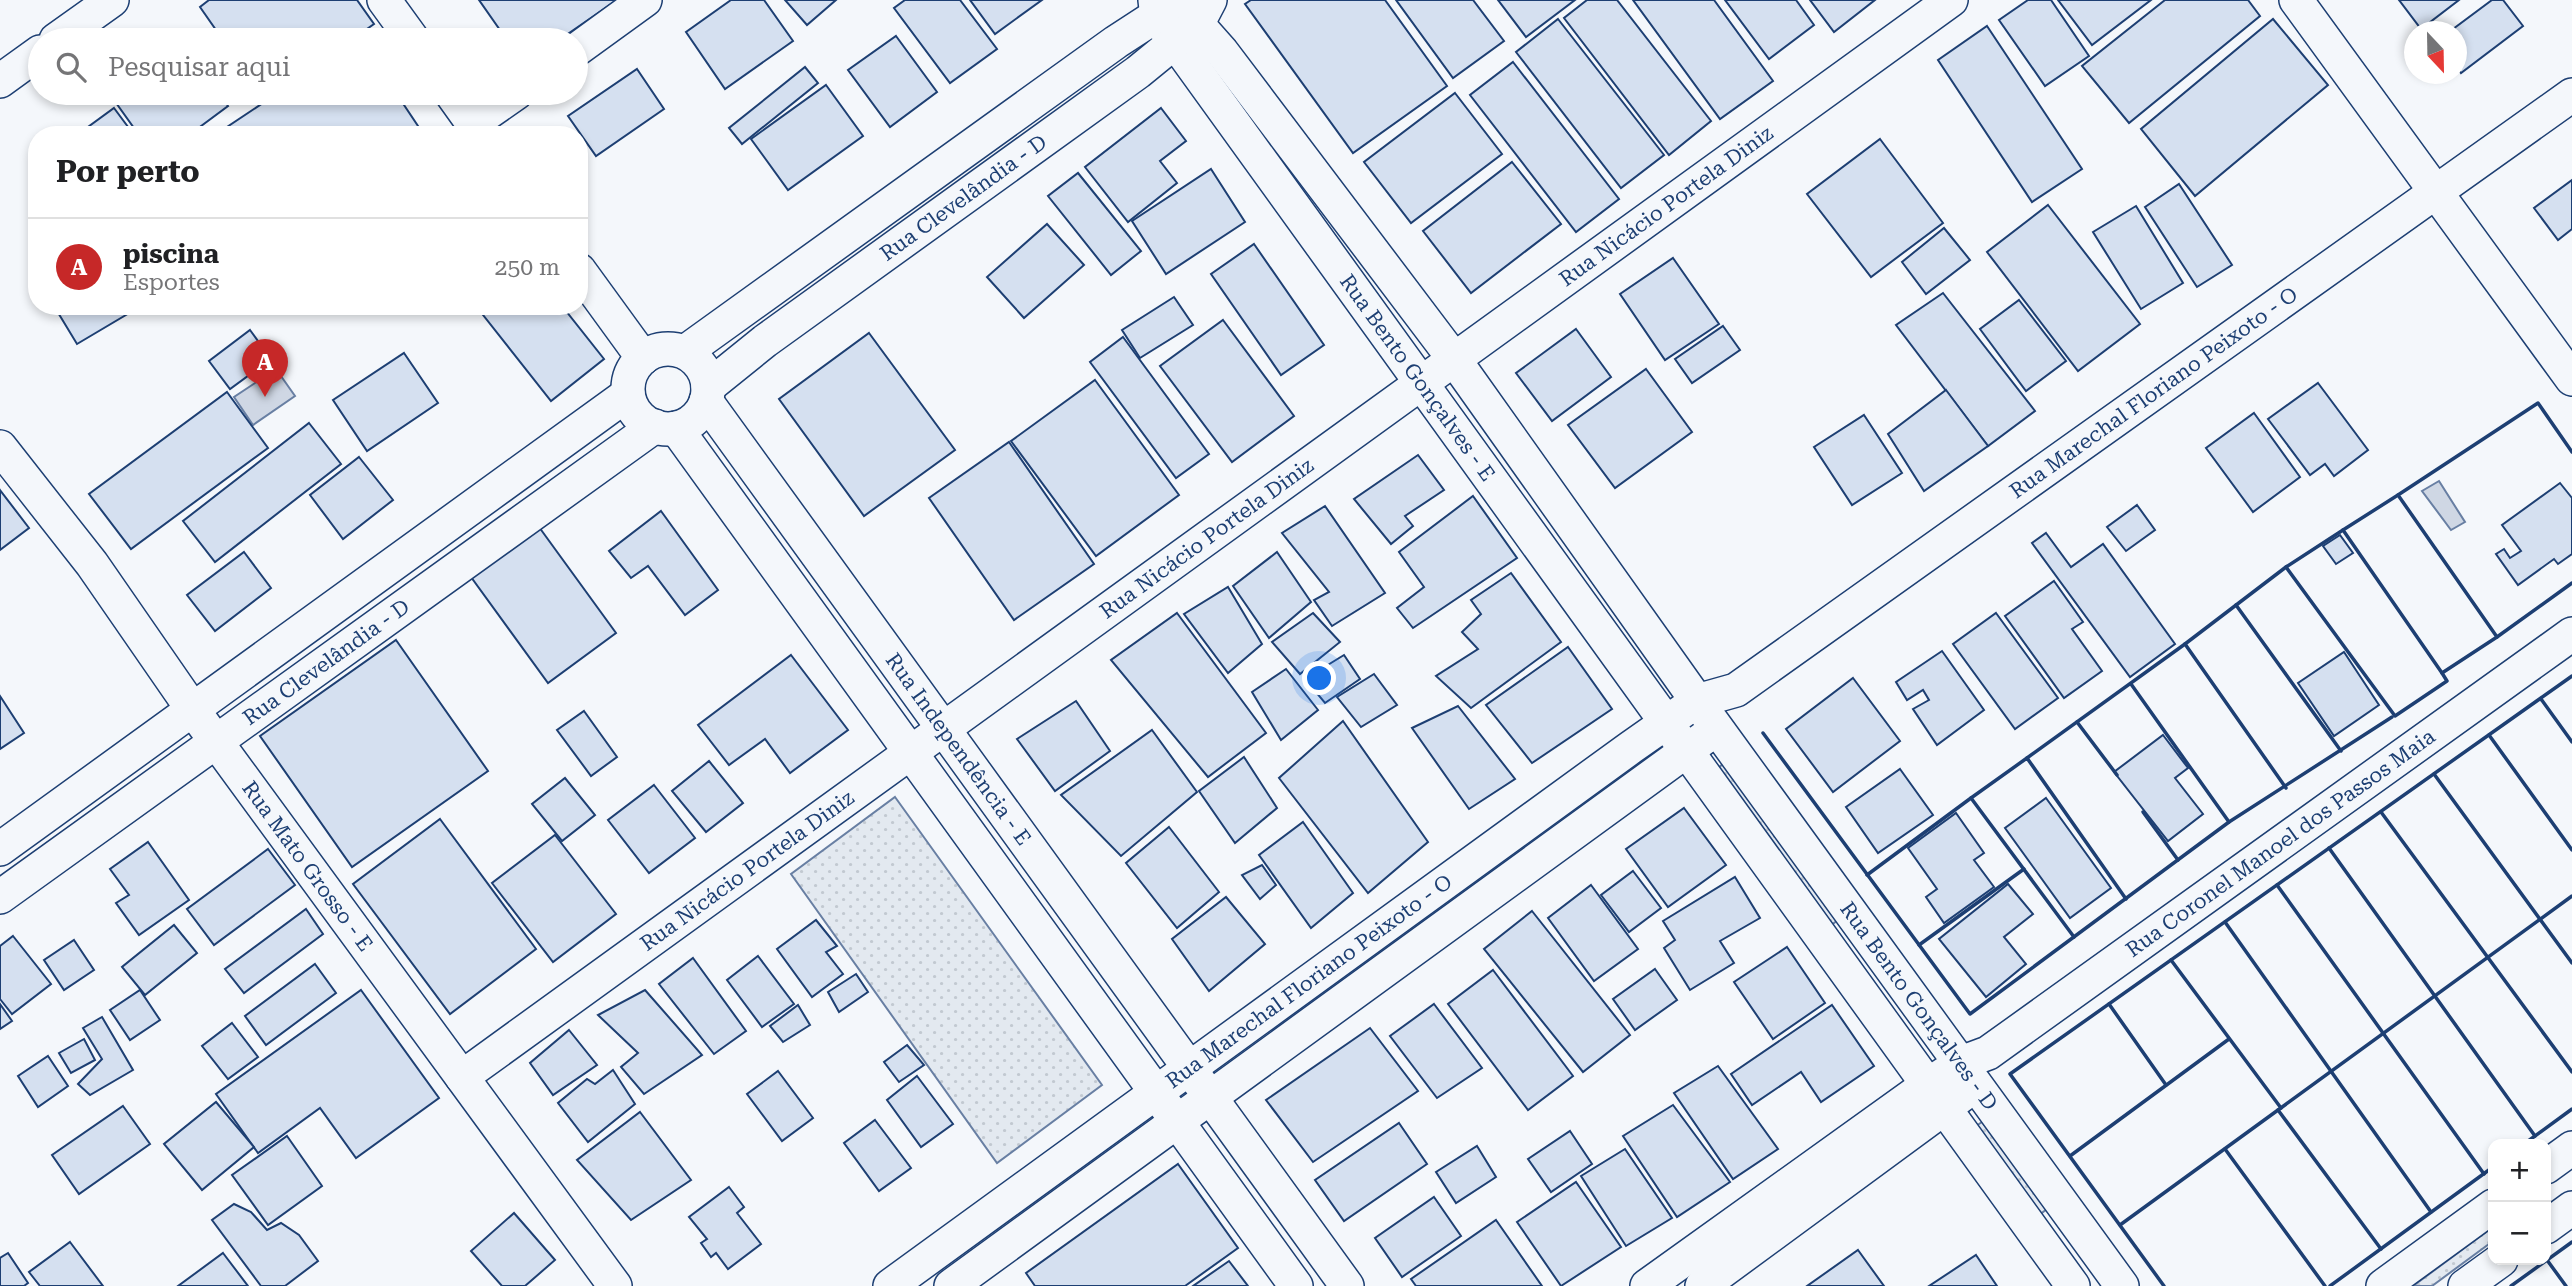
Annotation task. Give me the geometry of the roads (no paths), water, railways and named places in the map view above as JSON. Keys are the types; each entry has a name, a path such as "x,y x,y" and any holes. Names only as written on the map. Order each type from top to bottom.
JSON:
{"street":[{"path":"73,28 112,0"},
{"path":"384,0 404,28"},
{"path":"588,41 645,0"},
{"name":"Rua Nicácio Portela Diniz","path":"462,1077 1951,0"},
{"path":"2296,0 2572,379"},
{"name":"Rua Bento Gonçalves - E","path":"1179,10 1454,359 1717,727"},
{"name":"Rua Bento Gonçalves - E","path":"1179,10 1421,384 1688,752"},
{"name":"Rua Clevelândia - D","path":"685,352 1116,42 1179,10"},
{"name":"Rua Clevelândia - D","path":"707,394 765,341 1179,10"},
{"path":"0,81 28,61"},
{"name":"Rua Marechal Floriano Peixoto - O","path":"890,1286 1666,722 1697,701 1736,690 2572,95"},
{"path":"460,105 475,126"},
{"path":"480,126 503,105"},
{"path":"588,282 643,358"},
{"path":"659,350 685,352 701,367 707,394 691,421 665,427 636,414 628,394 630,373 643,358 659,350"},
{"name":"Rua Clevelândia - D","path":"0,849 628,394"},
{"name":"Rua Independência - E","path":"707,394 844,592 1346,1286"},
{"name":"Rua Clevelândia - D","path":"0,897 487,547 665,427"},
{"name":"Rua Independência - E","path":"665,427 811,615 1296,1286"},
{"name":"Rua Mato Grosso - E","path":"0,447 92,564 192,710 615,1286"},
{"path":"464,513 487,547"},
{"path":"811,615 844,592"},
{"name":"Rua Coronel Manoel dos Passos Maia","path":"1647,1286 1695,1278 1975,1067 2572,634"},
{"name":"Rua Marechal Floriano Peixoto - O","path":"951,1286 1688,752 1717,727 1736,690"},
{"name":"Rua Bento Gonçalves - D","path":"1717,727 1871,939 1975,1067 2076,1222 2122,1286"},
{"name":"Rua Bento Gonçalves - D","path":"1688,752 2073,1286"},
{"path":"1428,894 1449,925"},
{"path":"1838,962 1871,939"},
{"path":"2551,1163 2572,1148"},
{"path":"2551,1223 2572,1208"},
{"path":"2383,1286 2488,1210"},
{"path":"2044,1247 2076,1222"},
{"path":"2465,1286 2494,1265"}],"place":[{"name":"piscina","path":"265,397"}]}
